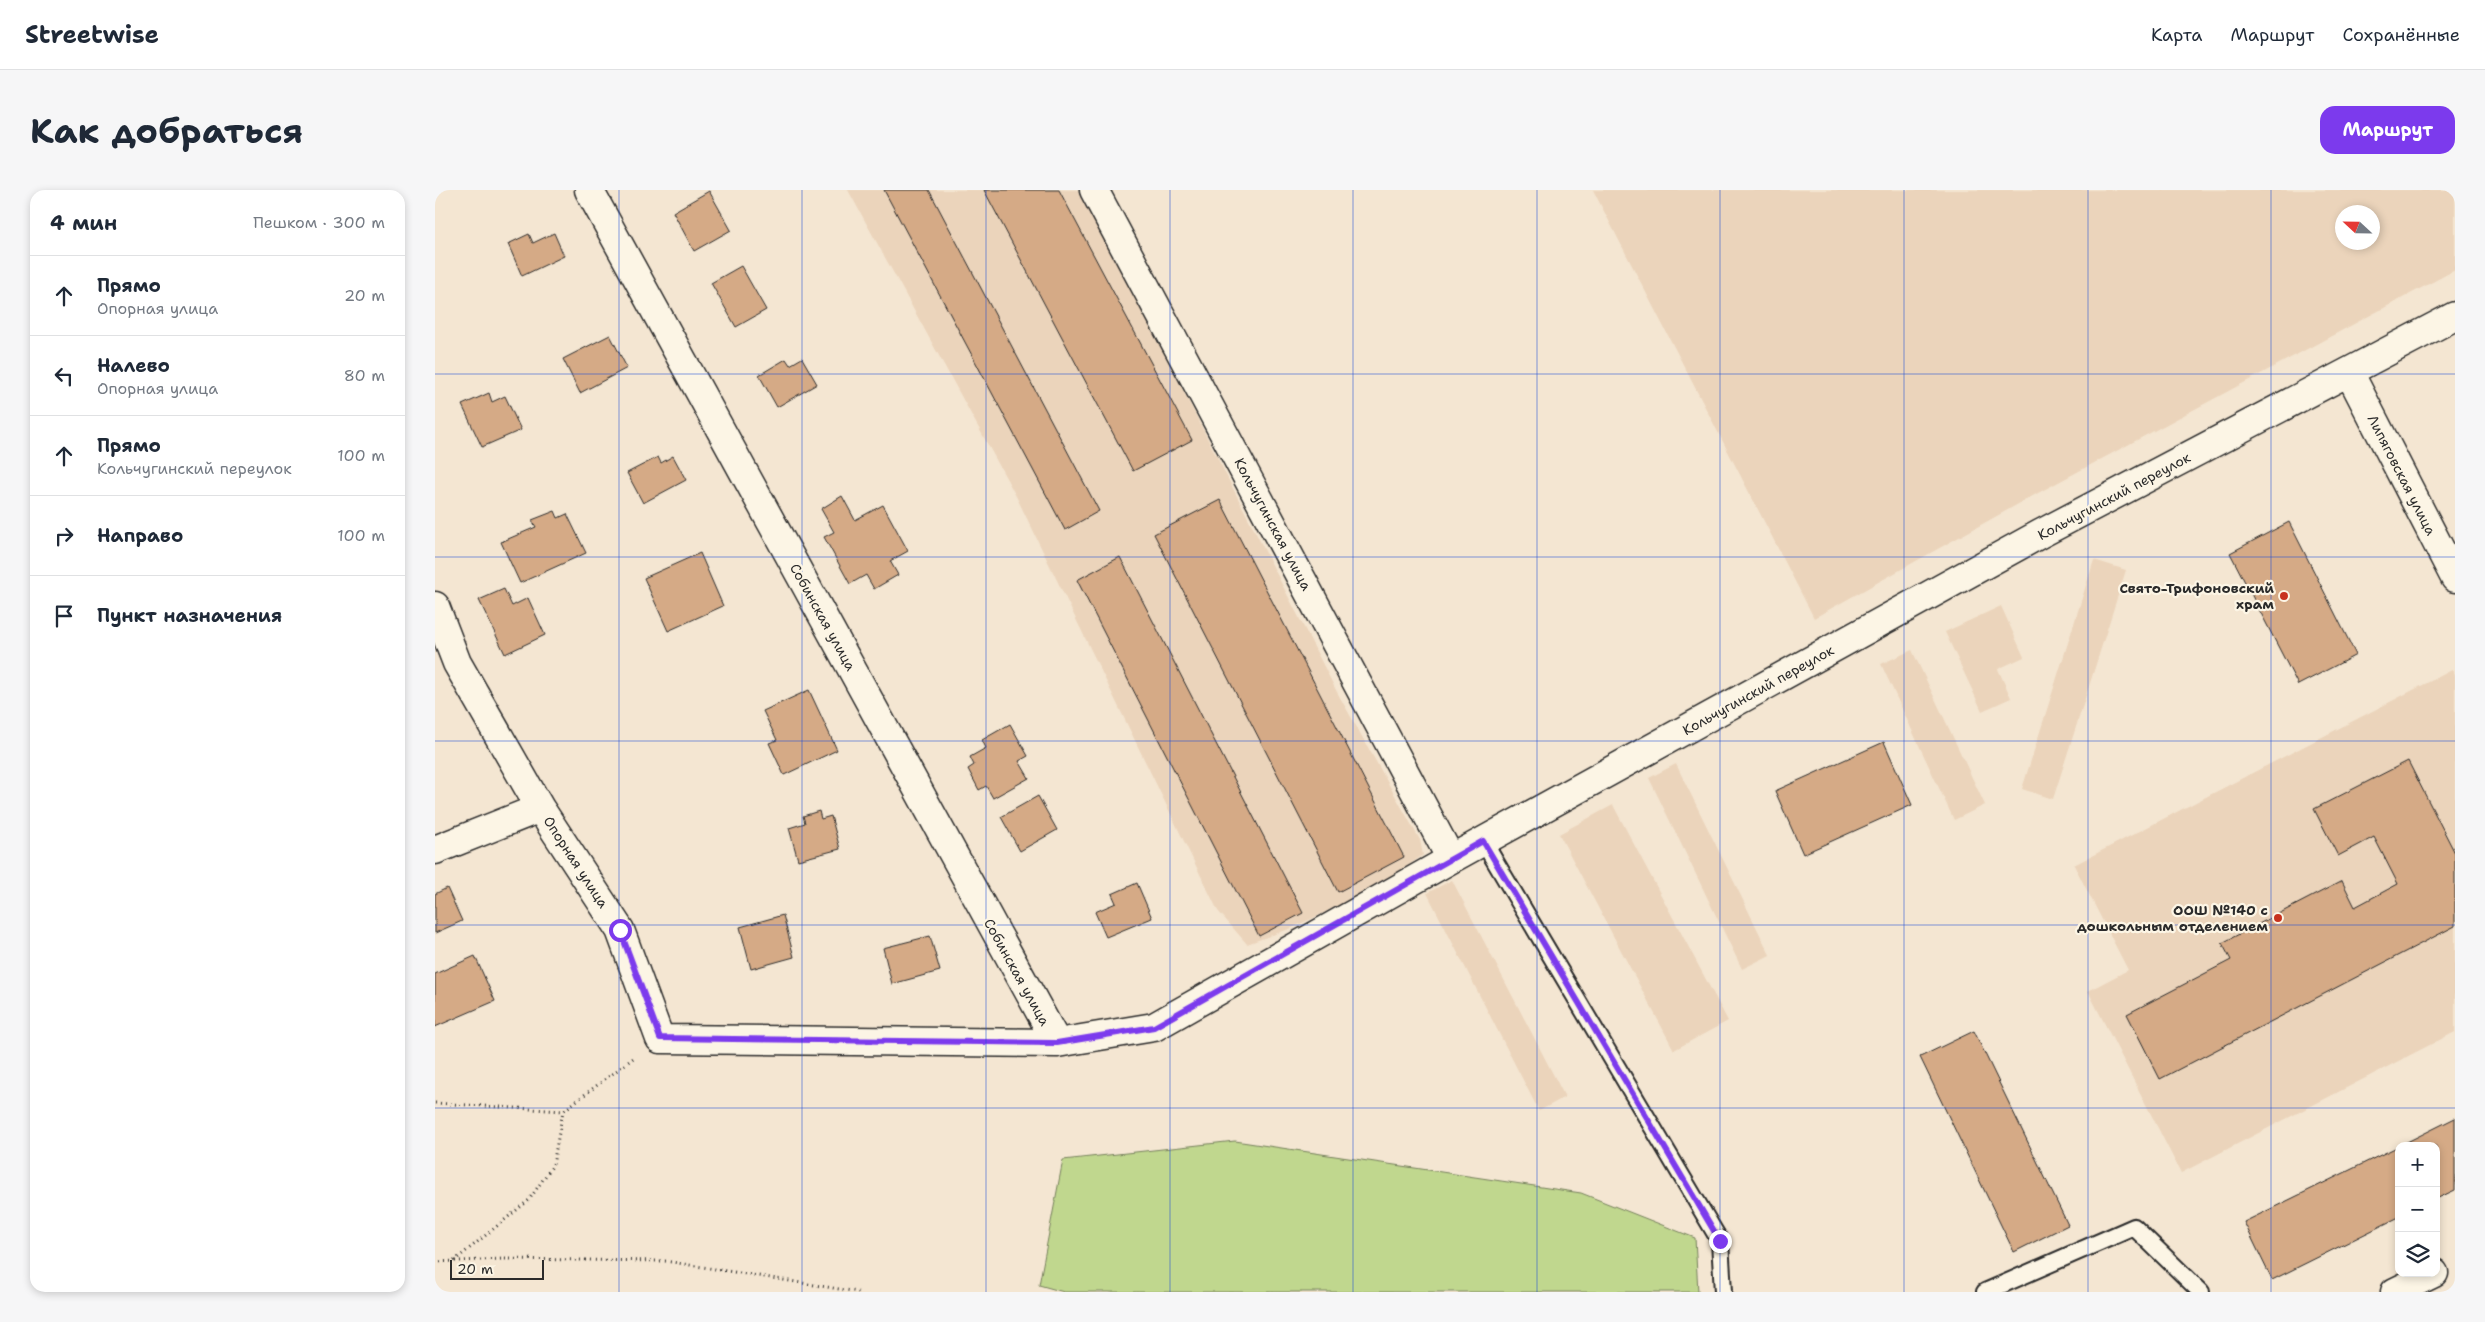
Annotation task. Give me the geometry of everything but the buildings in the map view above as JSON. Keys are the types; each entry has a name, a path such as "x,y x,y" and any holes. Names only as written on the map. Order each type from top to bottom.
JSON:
{"street":[{"name":"Собинская улица","path":"589,190 1057,1043"},
{"name":"Кольчугинская улица","path":"1094,190 1451,859"},
{"name":"Кольчугинский переулок","path":"1057,1043 1154,1027 1483,841 2040,534 2455,316"},
{"name":"Липяговская улица","path":"2349,372 2455,578"},
{"name":"Опорная улица","path":"435,606 457,663 540,808 620,930 660,1038"},
{"path":"435,850 540,808"},
{"path":"660,1038 1057,1043"},
{"path":"2440,1270 2455,1263"},
{"path":"2395,1292 2427,1277"}],"lane":[{"path":"1483,841 1720,1241 1723,1292"},
{"path":"1985,1292 2134,1227 2201,1292"}],"path":[{"path":"435,1103 563,1111 660,1038"},
{"path":"454,1261 529,1200 553,1165 563,1111"},
{"path":"435,1262 665,1261 858,1292"}],"shaded area":[{"path":"848,190 1078,190 1118,263 1337,692 1420,840 1423,855 1378,887 1292,928 1247,944 1218,911 1016,496"},
{"path":"1593,190 2455,190 2455,270 2038,493 1814,618"},
{"path":"2094,560 2126,570 2053,799 2022,789"},
{"path":"2001,606 2024,657 1998,669 2011,698 1982,711 1945,632"},
{"path":"1912,650 1985,805 1954,820 1881,664"},
{"name":"ООШ №140 с дошкольным отделением","path":"2452,670 2455,675 2455,1032 2181,1173 2088,991 2128,970 2074,865"},
{"path":"1676,764 1770,955 1742,969 1649,778"},
{"path":"1613,805 1728,1021 1674,1050 1559,834"},
{"path":"1452,880 1565,1097 1539,1111 1427,893"}],"green space":[{"path":"1235,1141 1581,1193 1695,1238 1698,1292 1064,1292 1039,1285 1063,1160"}],"place":[{"name":"Свято-Трифоновский храм","path":"2284,596"},
{"name":"ООШ №140 с дошкольным отделением","path":"2278,918"}],"route":[{"path":"620,930 660,1038 1057,1043 1154,1027 1483,841 1720,1241"}]}
